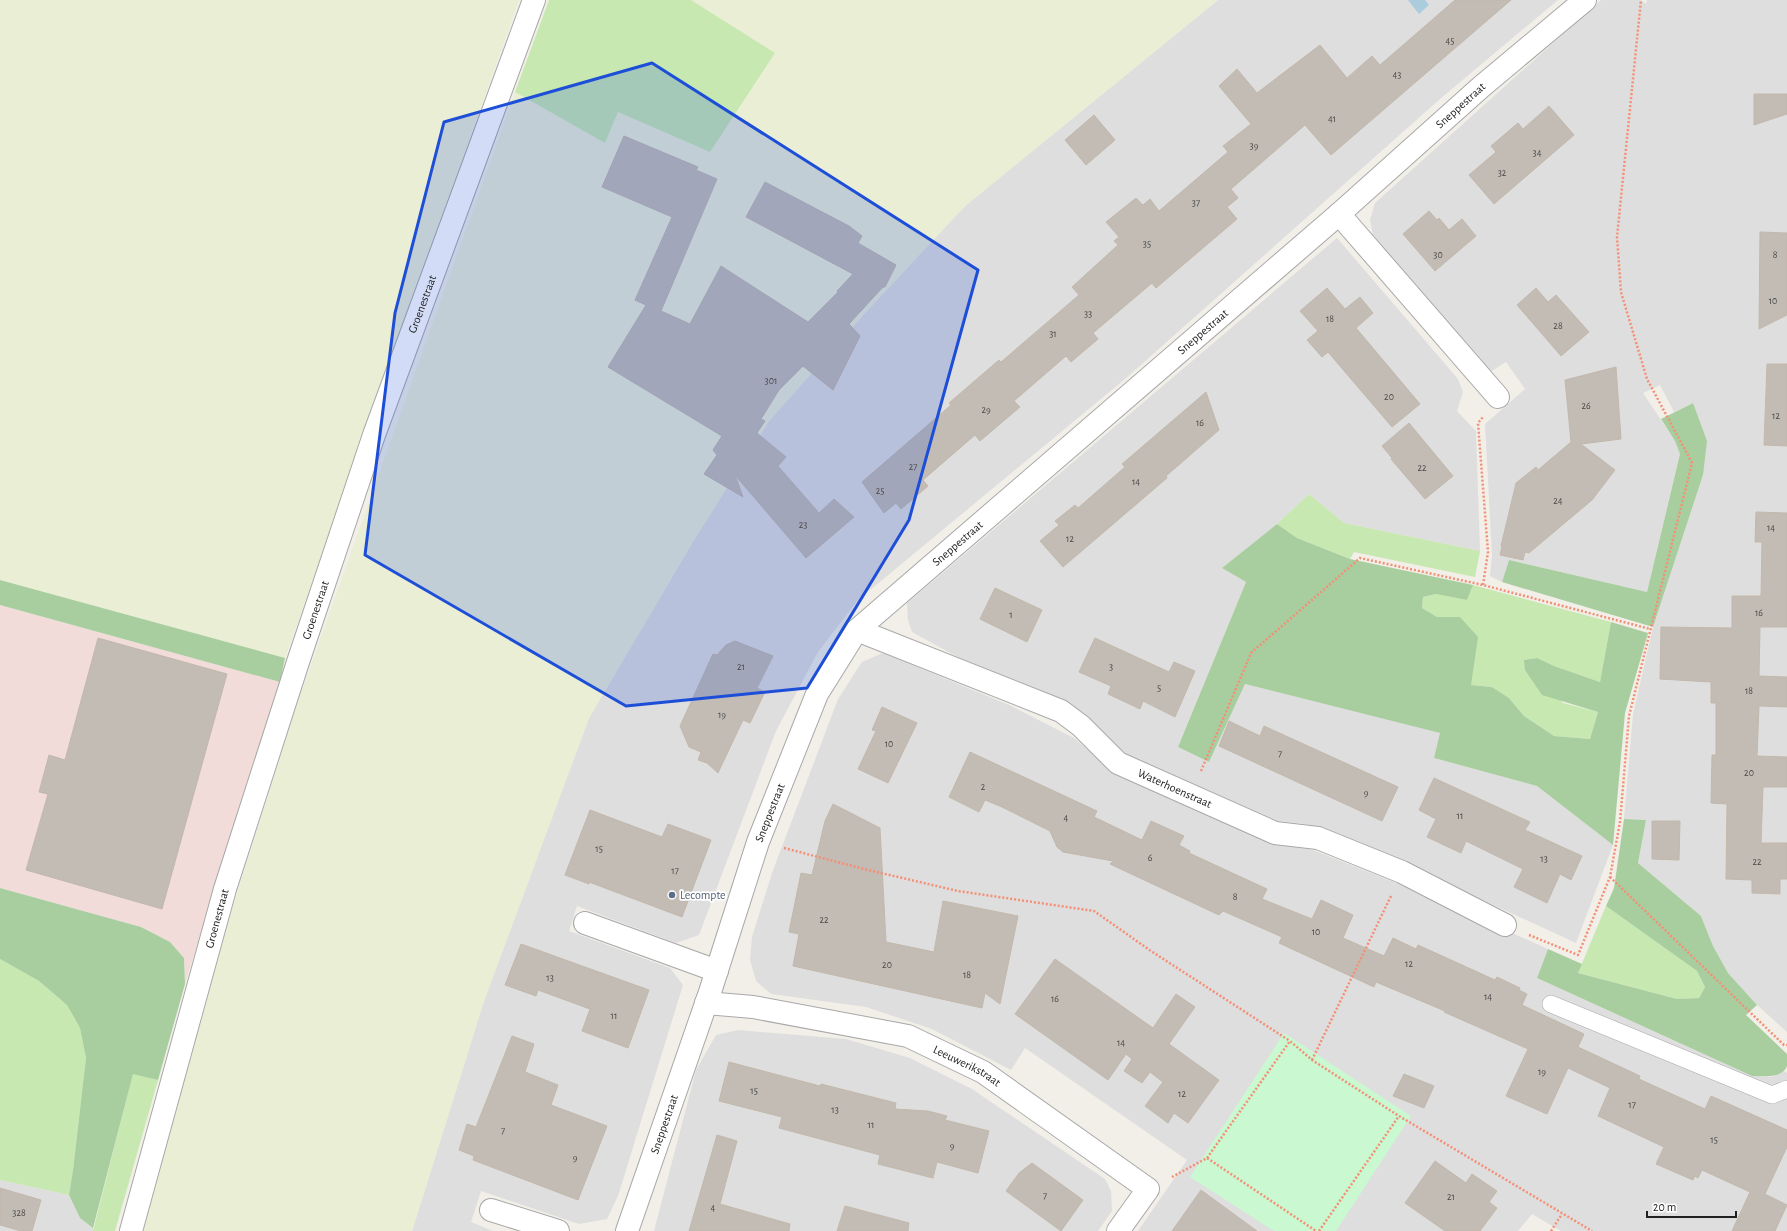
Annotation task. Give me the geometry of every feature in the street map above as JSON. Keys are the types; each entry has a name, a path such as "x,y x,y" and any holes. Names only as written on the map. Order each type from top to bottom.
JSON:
{"street":[{"name":"Groenestraat","path":"131,1231 225,889 298,662 374,435 534,0"},
{"name":"Sneppestraat","path":"626,1231 717,971 758,842 817,694 857,630 1339,214 1481,87 1585,0"},
{"path":"1339,214 1498,397"},
{"name":"Waterhoenstraat","path":"857,630 1061,710 1081,726 1118,763 1275,833 1318,838 1402,872 1505,925"},
{"path":"586,923 717,971"},
{"name":"Leeuwerikstraat","path":"706,1003 753,1007 908,1036 983,1072 1148,1189"},
{"path":"1118,1231 1148,1189"},
{"path":"491,1210 558,1231"}],"lane":[{"path":"1551,1004 1772,1094 1787,1089"}],"path":[{"path":"1505,925 1578,955 1610,877 1620,822 1629,716 1692,464 1647,379 1621,292 1617,237 1641,0"},
{"path":"1483,585 1488,552 1478,423 1498,397"},
{"path":"1190,795 1251,653 1360,558 1483,585 1650,629"},
{"path":"758,842 958,891 1094,912 1151,951 1290,1041 1312,1060 1399,1116 1592,1231"},
{"path":"1312,1060 1402,872"},
{"path":"1610,877 1784,1045 1787,1045"},
{"path":"1148,1189 1207,1158 1290,1041"},
{"path":"1319,1231 1399,1116"},
{"path":"1207,1158 1316,1231"},
{"path":"1551,1231 1562,1214"}],"highlighted area":[{"path":"652,63 978,270 909,520 807,688 626,706 365,555 395,313 444,122"}],"shaded area":[{"path":"1218,0 1558,0 1440,99 1125,379 858,600 818,652 776,731 699,935 676,943 577,906 569,931 670,968 683,985 618,1196 607,1219 579,1224 481,1191 471,1222 493,1231 412,1231 484,1001 589,718 694,540 769,421 865,313 965,206"},
{"path":"1601,0 1641,0 1646,4 1647,0 1787,0 1787,1032 1757,1005 1728,973 1713,946 1701,916 1638,863 1646,820 1624,819 1633,714 1653,627 1703,475 1693,403 1674,412 1660,385 1643,393 1675,441 1680,454 1647,592 1509,560 1502,582 1490,576 1492,555 1485,424 1525,389 1506,362 1490,372 1373,235 1370,220 1375,203"},
{"path":"1337,238 1458,379 1463,392 1457,411 1476,431 1480,551 1344,523 1309,494 1277,524 1222,568 1246,582 1178,747 1209,762 1245,684 1441,733 1434,758 1537,786 1613,845 1576,943 1346,837 1306,824 1277,821 1128,755 1107,739 912,632 908,620 907,603"},
{"path":"0,605 280,682 185,984 184,958 170,942 141,927 0,888"},
{"path":"883,653 1009,705 1074,738 1114,772 1181,804 1275,842 1313,850 1429,896 1548,949 1537,978 1752,1076 1771,1077 1784,1071 1787,1073 1787,1231 1561,1231 1532,1214 1518,1231 1138,1231 1187,1160 1025,1048 1011,1070 932,1029 866,1007 771,994 756,981 750,960 752,937 772,873 838,699 862,662"},
{"path":"738,1030 846,1039 910,1058 972,1089 1105,1179 1111,1191 1112,1211 1098,1231 654,1231 696,1070 716,1035"},
{"path":"0,1180 69,1195 80,1218 93,1228 93,1231 0,1231"}],"green space":[{"path":"0,0 519,0 285,658 0,580"},
{"path":"549,0 691,0 775,53 710,152 618,112 605,143 515,92"},
{"path":"691,0 1218,0 965,206 865,313 769,421 694,540 589,718 484,1001 412,1231 141,1231 175,1103 230,916 295,710 515,92 605,143 618,112 710,152 775,53"},
{"path":"1693,403 1707,441 1703,475 1653,627 1502,582 1509,560 1647,592 1680,454 1675,441 1661,419"},
{"path":"1309,494 1344,523 1480,551 1475,577 1354,552 1350,559 1297,538 1277,524"},
{"path":"1277,524 1297,538 1350,559 1473,585 1467,600 1436,594 1423,597 1422,608 1437,617 1460,617 1478,637 1471,685 1492,687 1509,698 1524,716 1554,736 1590,739 1598,712 1542,695 1525,670 1524,660 1537,658 1554,666 1600,682 1611,622 1648,633 1625,713 1613,845 1537,786 1434,758 1440,733 1245,684 1209,762 1178,747 1246,582 1222,568"},
{"path":"0,580 285,658 280,682 0,605"},
{"path":"1473,585 1611,622 1600,682 1554,666 1537,658 1524,660 1563,703 1598,712 1590,739 1554,736 1524,716 1509,698 1492,687 1471,685 1460,617 1437,617 1422,608 1423,597 1436,594 1467,600"},
{"path":"1624,819 1646,820 1638,863 1701,916 1713,946 1728,973 1757,1005 1746,1015 1787,1054 1787,1066 1781,1073 1771,1076 1752,1076 1537,978 1548,949 1582,964 1578,973 1677,999 1699,998 1705,987 1697,971 1606,906 1614,888"},
{"path":"0,888 141,927 170,942 184,958 185,984 158,1080 133,1074 93,1228 80,1218 69,1195 86,1058 80,1028 67,1005 39,981 0,959"},
{"path":"1606,906 1697,971 1705,987 1699,998 1677,999 1578,973"},
{"path":"0,959 39,981 67,1005 80,1028 86,1058 69,1195 0,1180"},
{"path":"1284,1033 1411,1116 1336,1231 1274,1231 1190,1177"},
{"path":"133,1073 158,1080 115,1231 93,1231"}],"water":[{"path":"1408,0 1425,0 1429,5 1419,14"}],"building":[{"path":"1455,0 1511,0 1331,155 1305,125 1231,189 1238,198 1227,207 1237,219 1156,288 1152,283 1093,333 1098,339 1071,362 1066,356 1014,401 1020,407 980,441 975,435 923,480 928,486 901,509 896,503 884,513 862,482 951,405 949,403 999,360 1001,362 1079,295 1072,287 1118,245 1114,241 1119,237 1106,222 1136,198 1143,205 1150,199 1159,211 1228,152 1223,146 1251,124 1219,86 1237,69 1257,93 1320,45 1347,78 1372,56 1380,65"},
{"path":"1754,94 1787,94 1787,114 1754,125"},
{"path":"1549,106 1574,135 1494,204 1469,175 1496,152 1491,146 1518,123 1523,129"},
{"path":"1094,115 1115,140 1086,165 1065,140"},
{"path":"624,136 698,167 696,170 717,179 661,311 690,324 721,266 808,322 838,292 837,291 853,274 746,217 765,182 849,226 862,236 858,243 896,265 885,287 883,287 849,324 860,336 833,390 803,366 779,390 761,419 765,421 757,433 786,457 778,466 819,513 834,499 854,517 806,558 735,475 743,497 704,474 717,455 713,450 722,436 608,367 646,305 635,300 672,217 602,187"},
{"path":"1429,211 1437,220 1439,218 1449,230 1462,219 1476,236 1435,271 1403,234"},
{"path":"1760,232 1787,233 1787,315 1759,329"},
{"path":"1327,288 1345,309 1360,297 1373,313 1356,328 1420,404 1392,427 1328,352 1322,357 1307,340 1318,331 1300,311"},
{"path":"1536,288 1548,302 1556,295 1589,332 1561,356 1517,305"},
{"path":"1767,364 1787,364 1787,446 1764,445"},
{"path":"1616,367 1621,439 1581,444 1615,470 1592,500 1529,553 1525,552 1523,560 1500,555 1516,483 1536,467 1538,470 1571,442 1565,380"},
{"path":"1206,392 1219,430 1166,476 1167,478 1063,567 1040,541 1059,525 1055,521 1075,505 1078,508 1125,467 1122,464"},
{"path":"1409,423 1453,476 1425,499 1391,459 1392,458 1382,446"},
{"path":"1756,512 1787,513 1787,627 1760,627 1759,676 1787,677 1787,707 1759,706 1757,756 1787,757 1787,787 1763,787 1761,843 1787,843 1787,879 1780,879 1780,894 1752,893 1752,880 1726,879 1727,804 1711,803 1712,755 1716,755 1716,703 1711,703 1711,682 1660,679 1661,627 1732,628 1732,596 1761,596 1762,542 1755,542"},
{"path":"995,588 1042,610 1027,642 980,619"},
{"path":"98,638 227,674 162,909 26,870 48,794 39,792 49,755 65,760"},
{"path":"1095,638 1169,672 1174,662 1195,671 1175,717 1143,701 1140,709 1108,694 1111,686 1079,672"},
{"path":"735,641 773,656 757,688 765,692 750,723 743,720 718,773 707,763 698,760 701,752 689,747 680,726 713,654 717,655 726,645"},
{"path":"882,707 917,723 888,783 858,769 876,731 872,730"},
{"path":"1229,721 1260,736 1264,726 1398,787 1382,821 1219,746"},
{"path":"970,752 1097,811 1094,817 1142,840 1151,821 1184,836 1179,845 1190,851 1189,853 1267,889 1262,899 1312,919 1321,900 1353,915 1343,938 1384,956 1393,938 1416,949 1418,945 1495,980 1497,977 1520,988 1519,990 1527,994 1522,1005 1584,1034 1578,1047 1640,1076 1639,1079 1705,1109 1711,1096 1787,1130 1787,1147 1765,1194 1787,1205 1775,1231 1732,1231 1750,1192 1702,1170 1698,1178 1695,1176 1693,1180 1656,1164 1664,1147 1598,1116 1610,1088 1568,1068 1547,1114 1506,1096 1528,1049 1444,1012 1445,1011 1376,982 1374,987 1279,943 1282,937 1223,911 1219,915 1110,864 1113,861 1063,852 1057,847 1050,831 1002,807 985,800 979,812 949,797"},
{"path":"1434,778 1530,822 1525,830 1582,856 1571,880 1560,874 1547,903 1514,887 1523,869 1466,841 1461,853 1427,837 1436,819 1419,810"},
{"path":"833,804 880,828 886,942 934,952 943,901 1018,916 1000,1004 985,993 982,1008 793,966 799,934 789,932 801,873 812,875 825,821"},
{"path":"590,810 662,837 668,824 711,840 682,917 589,882 589,884 565,875"},
{"path":"1652,821 1680,821 1679,860 1652,859"},
{"path":"521,944 649,990 628,1048 582,1031 590,1009 538,990 536,996 505,985"},
{"path":"1055,959 1153,1028 1176,994 1195,1007 1169,1044 1219,1080 1188,1123 1174,1113 1168,1123 1145,1106 1163,1082 1150,1072 1142,1083 1124,1071 1132,1059 1126,1054 1108,1080 1015,1014"},
{"path":"512,1036 534,1044 525,1072 558,1085 551,1105 607,1126 578,1200 473,1160 474,1156 459,1150 467,1124 476,1127"},
{"path":"729,1062 820,1086 821,1084 896,1103 895,1109 928,1111 947,1116 945,1120 989,1131 978,1173 937,1162 933,1178 878,1164 880,1155 779,1128 782,1117 719,1101"},
{"path":"1404,1074 1434,1086 1424,1108 1393,1096"},
{"path":"717,1135 737,1141 720,1204 790,1224 789,1231 689,1231"},
{"path":"1435,1161 1466,1183 1472,1174 1497,1191 1489,1202 1497,1208 1480,1231 1445,1231 1405,1203"},
{"path":"1032,1163 1083,1200 1061,1231 1006,1191 1019,1173"},
{"path":"0,1188 41,1200 32,1231 21,1231 0,1225"},
{"path":"1201,1190 1257,1231 1172,1231"},
{"path":"845,1206 909,1223 908,1231 837,1231"}],"place":[{"name":"Lecompte","path":"672,895"}]}
